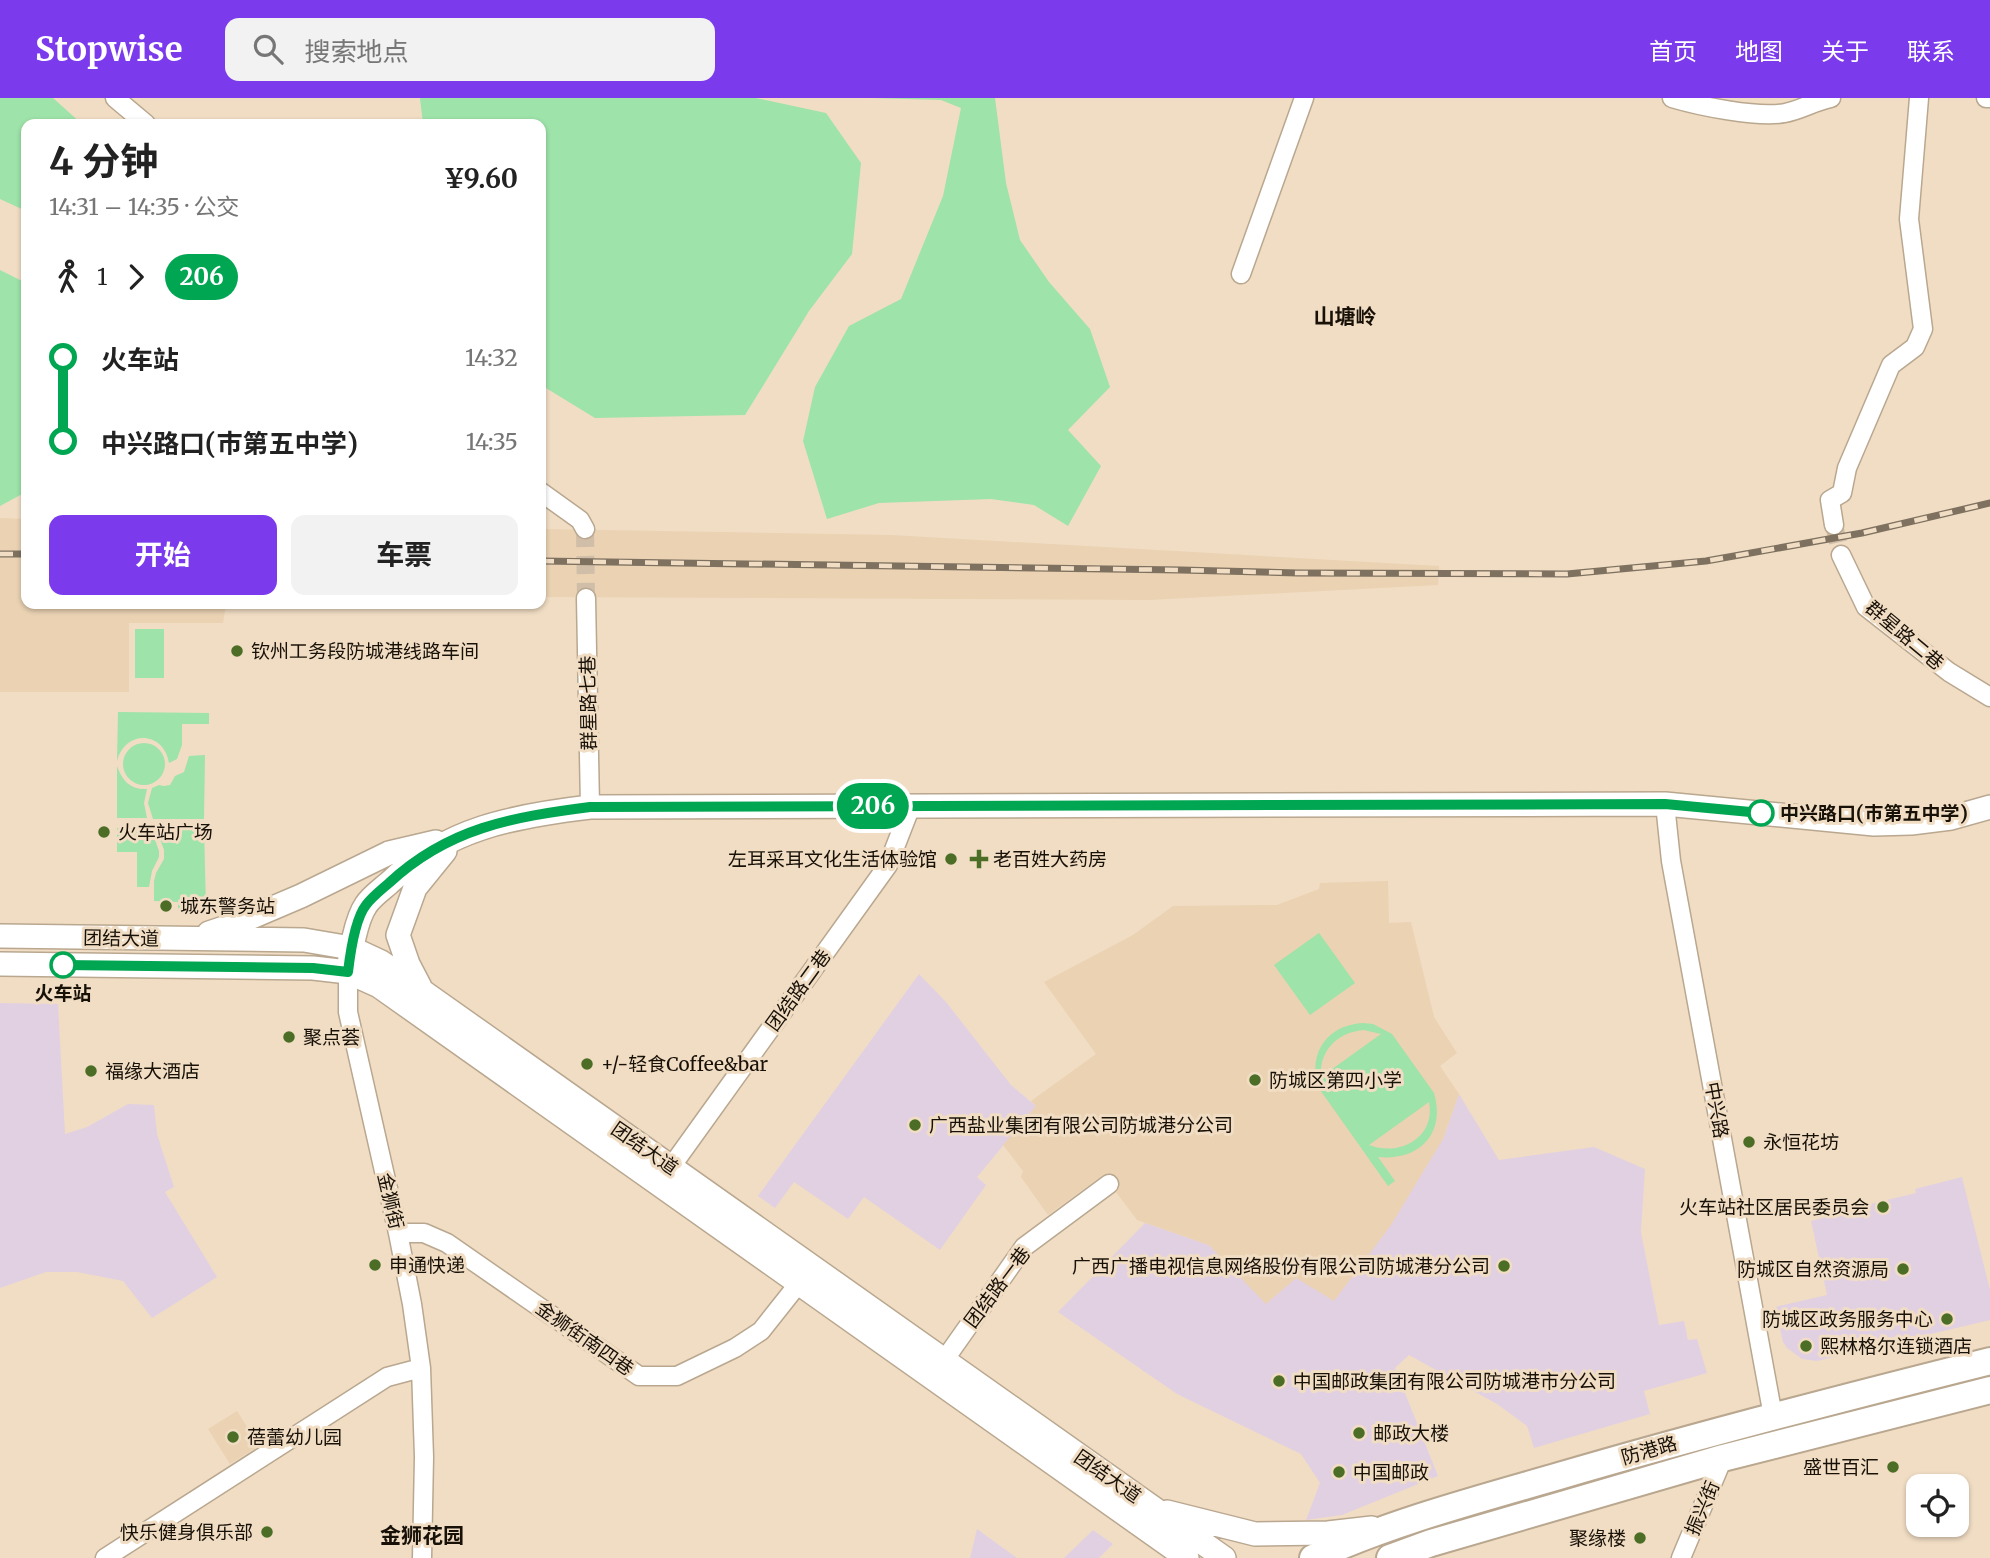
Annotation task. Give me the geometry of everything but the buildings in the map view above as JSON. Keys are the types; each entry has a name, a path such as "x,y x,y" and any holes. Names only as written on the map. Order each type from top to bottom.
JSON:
{"highway":[{"name":"防港路","path":"1313,1558 1396,1525 1448,1508 1773,1416 1990,1361"},
{"name":"防港路","path":"1390,1558 1431,1543 1723,1458 1990,1390"}],"main road":[{"path":"192,939 301,896 389,853 456,837 490,824 545,812 590,807 1665,804 1874,824 1951,818 1990,807"},
{"path":"348,972 351,948 365,905 404,869 456,837"},
{"path":"422,990 408,964 398,935 415,888 456,837"},
{"name":"团结大道","path":"0,936 304,940 351,948 381,962 671,1167 938,1368 1148,1517 1224,1558"},
{"name":"团结大道","path":"0,964 313,968 348,972 379,986 799,1283 938,1368"},
{"path":"1158,1558 1148,1517 1255,1534 1328,1533 1396,1525"},
{"name":"团结大道","path":"1148,1517 1187,1558"}],"street":[{"path":"115,98 140,119"},
{"path":"1241,274 1304,98"},
{"path":"1672,98 1699,106 1784,113 1831,98"},
{"path":"1834,525 1830,500 1842,493 1847,468 1891,365 1915,347 1923,329 1909,219 1919,98"},
{"path":"546,496 580,520 585,529"},
{"name":"群星路二巷","path":"1840,555 1866,607 1949,672 1990,698"},
{"name":"群星路七巷","path":"586,598 590,807"},
{"name":"中兴路","path":"1665,804 1671,861 1773,1416"},
{"name":"团结路二巷","path":"671,1167 888,865 911,806"},
{"name":"金狮街","path":"348,972 348,1012 398,1233 421,1368 424,1457 422,1558"},
{"name":"团结路一巷","path":"938,1368 1024,1247 1109,1184"},
{"name":"金狮街南四巷","path":"398,1233 424,1233 447,1243 639,1376 677,1376 735,1348 761,1331 799,1283"},
{"path":"105,1558 387,1377 421,1368"},
{"name":"振兴街","path":"1681,1558 1723,1458"},
{"path":"1405,1558 1431,1543"}],"shaded area":[{"path":"0,518 21,519 21,609 225,609 223,623 129,623 129,692 0,692"},
{"path":"546,529 891,535 1439,566 1438,585 1149,600 546,597"},
{"name":"防城区第四小学","path":"1388,881 1389,923 1411,922 1434,1017 1457,1053 1440,1066 1459,1094 1443,1139 1391,1225 1334,1301 1296,1278 1266,1304 1209,1245 1137,1220 1103,1175 1048,1215 1021,1177 1023,1171 1003,1145 1036,1106 1031,1101 1096,1054 1044,982 1133,935 1173,906 1277,905 1319,889 1320,883"},
{"name":"广西盐业集团有限公司防城港分公司","path":"919,974 946,1002 1011,1085 1036,1106 977,1177 986,1185 940,1250 864,1197 848,1219 794,1182 775,1208 758,1196"},
{"path":"0,1003 58,1004 65,1134 87,1127 128,1104 154,1105 157,1134 174,1187 165,1192 217,1277 152,1318 123,1281 77,1272 46,1272 0,1288"},
{"path":"1459,1094 1499,1160 1594,1147 1645,1169 1641,1232 1659,1325 1684,1321 1688,1340 1697,1339 1707,1373 1644,1391 1650,1414 1534,1448 1527,1426 1497,1404 1409,1355 1395,1368 1438,1476 1342,1515 1306,1520 1320,1483 1301,1454 1177,1394 1058,1312 1145,1223 1209,1245 1266,1303 1443,1139"},
{"name":"防城区自然资源局","path":"1962,1177 1990,1290 1990,1320 1817,1361 1802,1359 1787,1348 1783,1342 1775,1307 1827,1295 1811,1221 1916,1193 1915,1189"},
{"name":"蓓蕾幼儿园","path":"237,1411 259,1446 230,1464 208,1429"},
{"path":"977,1529 1017,1558 970,1558"},
{"path":"1093,1530 1113,1544 1099,1558 1064,1558"}],"green space":[{"path":"0,98 53,98 76,119 21,119 21,209 0,199"},
{"path":"420,98 756,98 826,113 861,163 852,254 809,311 745,415 595,418 546,388 546,119 422,119"},
{"path":"870,98 995,98 1006,183 1020,240 1049,282 1090,329 1110,387 1068,430 1101,466 1068,526 1034,505 991,499 879,503 827,519 803,441 815,387 849,326 901,299 943,196 961,108 941,100"},
{"path":"0,270 21,280 21,495 0,506"},
{"path":"135,629 164,629 164,678 135,678"},
{"path":"118,712 209,713 209,724 182,724 182,745 177,759 169,763 166,752 160,745 144,738 128,743 117,761"},
{"path":"144,743 159,749 165,764 159,779 144,785 129,779 123,764 129,749"},
{"path":"205,755 204,819 153,819 148,803 152,788 170,785 175,776 184,772 189,756"},
{"path":"117,766 128,784 147,789 144,803 147,818 117,818"},
{"path":"117,828 151,828 159,857 152,871 149,887 137,887 137,852 117,852"},
{"path":"156,828 204,828 206,907 195,911 178,910 178,902 154,901 154,881 164,859 164,850"},
{"path":"1319,933 1355,983 1310,1015 1274,965"},
{"path":"1373,1024 1392,1034 1434,1093 1436,1121 1426,1142 1406,1154 1378,1157 1395,1181 1388,1186 1318,1087 1318,1052 1330,1035 1350,1025","holes":["1364,1030 1381,1034 1321,1077 1323,1059 1332,1044 1346,1034","1429,1102 1427,1125 1413,1141 1392,1148 1369,1145"]}],"tunnel":[{"path":"1834,525 1841,555"},
{"path":"585,529 586,598"}],"railway":[{"path":"546,561 1298,573 1567,574 1706,561 1862,533 1990,503"},
{"path":"0,554 21,554"}],"bus line":[{"name":"206","path":"63,965 313,968 348,972 351,948 365,905 404,869 456,837 490,824 545,812 590,807 1665,804 1761,813"}],"place":[{"name":"钦州工务段防城港线路车间","path":"237,651"},
{"name":"中兴路口(巿第五中学)","path":"1761,813"},
{"name":"火车站广场","path":"104,832"},
{"name":"左耳采耳文化生活体验馆","path":"951,859"},
{"name":"老百姓大药房","path":"979,859"},
{"name":"城东警务站","path":"166,906"},
{"name":"火车站","path":"63,965"},
{"name":"聚点荟","path":"289,1037"},
{"name":"+/-轻食Coffee&bar","path":"587,1064"},
{"name":"福缘大酒店","path":"91,1071"},
{"name":"防城区第四小学","path":"1255,1080"},
{"name":"广西盐业集团有限公司防城港分公司","path":"915,1125"},
{"name":"永恒花坊","path":"1749,1142"},
{"name":"火车站社区居民委员会","path":"1883,1207"},
{"name":"申通快递","path":"375,1265"},
{"name":"广西广播电视信息网络股份有限公司防城港分公司","path":"1504,1266"},
{"name":"防城区自然资源局","path":"1903,1269"},
{"name":"防城区政务服务中心","path":"1947,1319"},
{"name":"熙林格尔连锁酒店","path":"1806,1346"},
{"name":"中国邮政集团有限公司防城港市分公司","path":"1279,1381"},
{"name":"邮政大楼","path":"1359,1433"},
{"name":"蓓蕾幼儿园","path":"233,1437"},
{"name":"盛世百汇","path":"1893,1467"},
{"name":"中国邮政","path":"1339,1472"},
{"name":"快乐健身俱乐部","path":"267,1532"},
{"name":"聚缘楼","path":"1640,1538"}],"district":[{"name":"山塘岭","path":"1345,317"},
{"name":"金狮花园","path":"422,1536"}]}
